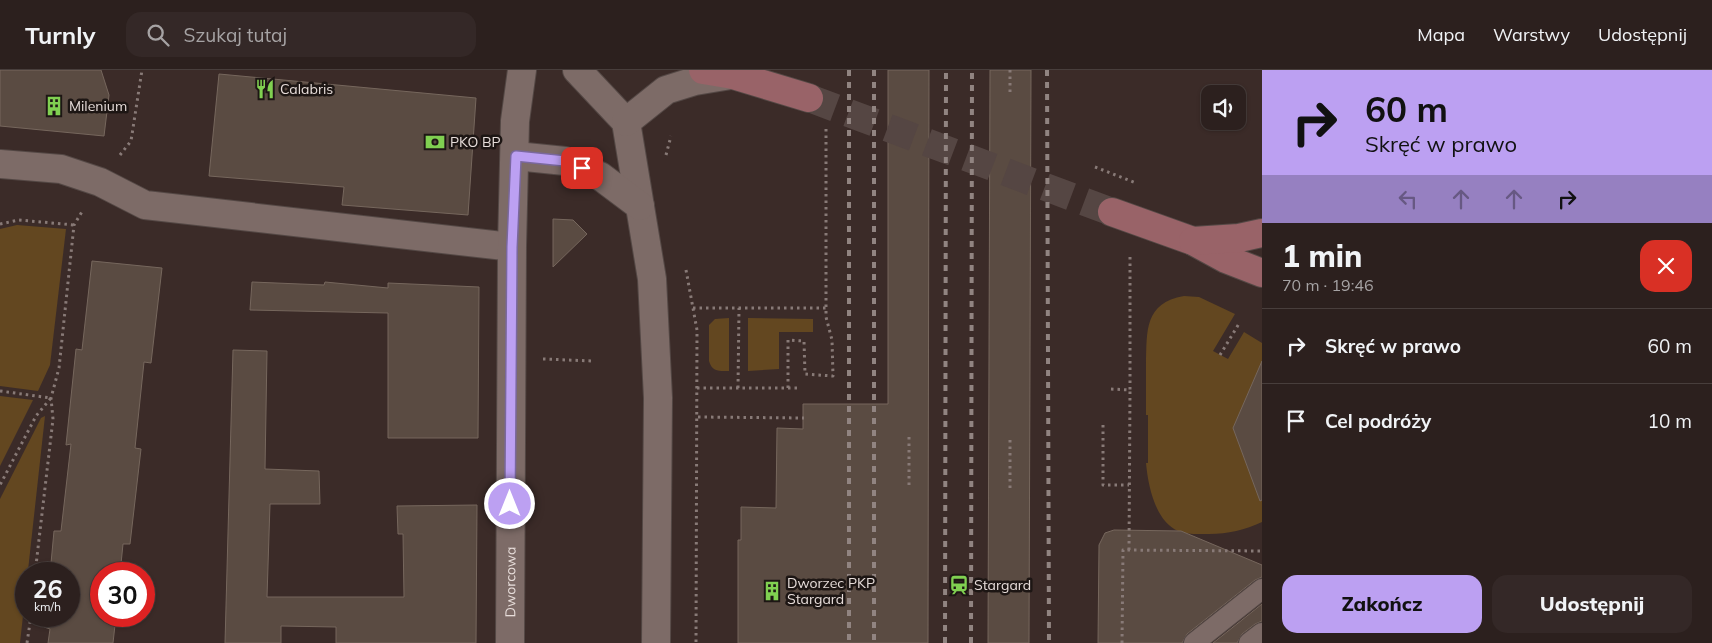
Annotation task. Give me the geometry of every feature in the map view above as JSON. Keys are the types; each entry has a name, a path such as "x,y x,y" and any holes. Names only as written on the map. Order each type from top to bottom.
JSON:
{"main road":[{"path":"703,70 728,73 808,98"},
{"path":"1112,212 1193,241 1262,274"},
{"path":"1193,241 1240,238 1262,233"}],"street":[{"name":"Dworcowa","path":"510,643 512,247 516,156 515,121 522,70"},
{"path":"577,70 626,122 652,279 658,398 656,643"},
{"path":"626,122 666,90 728,73"},
{"path":"516,156 565,161 600,176 640,206"},
{"path":"0,164 61,169 100,182 145,205 512,247"}],"lane":[{"path":"1194,643 1262,589"},
{"path":"1249,643 1262,633"}],"path":[{"path":"36,562 53,419 51,398 59,368 74,225 100,182 131,141 142,70"},
{"path":"1010,70 1010,92"},
{"path":"788,388 788,340 804,341 805,374 833,376 832,340 826,318 826,120"},
{"path":"1095,167 1139,184"},
{"path":"0,224 19,220 74,225"},
{"path":"1129,550 1130,256"},
{"path":"693,308 826,308"},
{"path":"738,388 739,308"},
{"path":"1220,355 1240,322"},
{"path":"541,359 593,361"},
{"path":"697,388 797,388"},
{"path":"1111,389 1130,390"},
{"path":"0,391 51,398"},
{"path":"0,485 36,416 51,398"},
{"path":"698,418 804,418"},
{"path":"1103,425 1103,485 1129,485"},
{"path":"909,437 909,485"},
{"path":"1010,437 1010,488"},
{"path":"1122,643 1123,550 1262,551"},
{"path":"28,643 29,627"}],"shaded area":[{"path":"17,225 66,229 50,365 38,391 0,386 0,229"},
{"path":"1184,296 1199,297 1235,314 1213,351 1228,359 1244,332 1262,343 1262,522 1236,531 1198,534 1178,531 1170,526 1158,511 1151,492 1146,463 1148,463 1146,364 1148,330 1150,320 1161,305"},
{"path":"729,318 729,371 719,371 712,367 709,361 709,325 715,319"},
{"path":"748,318 813,319 813,332 779,332 779,369 748,371"},
{"path":"0,396 33,400 0,466"},
{"path":"45,416 29,562 15,562 15,627 22,627 20,643 0,643 0,499 41,418"}],"building":[{"name":"Milenium","path":"0,70 101,70 109,95 104,136 0,126"},
{"path":"888,70 929,70 928,643 738,643 738,540 741,540 741,507 776,508 777,428 803,429 803,404 888,404"},
{"path":"990,70 1031,70 1029,643 988,643"},
{"path":"219,74 476,98 468,215 342,205 344,187 209,176"},
{"path":"553,219 573,220 587,234 553,267"},
{"path":"92,261 162,268 151,363 144,362 135,448 141,449 130,544 123,544 121,562 90,562 90,627 115,627 113,643 48,643 50,629 44,627 80,627 80,562 51,562 54,531 61,531 71,444 66,445 76,349 82,350"},
{"path":"252,282 324,285 325,282 388,288 388,283 479,287 478,438 388,438 388,313 250,310"},
{"path":"233,350 267,351 265,469 319,471 320,504 270,504 267,597 404,597 403,534 398,534 397,506 477,505 476,643 336,643 336,627 281,626 281,643 225,643"},
{"path":"1262,361 1262,500 1260,501 1233,428"},
{"path":"1114,530 1181,531 1262,565 1262,577 1255,580 1187,634 1182,643 1098,643 1099,545 1105,533"},
{"path":"1262,604 1262,621 1242,634 1237,643 1213,643"}],"tunnel":[{"path":"809,98 1112,212"}],"railway":[{"path":"849,70 849,643"},
{"path":"874,70 874,643"},
{"path":"945,643 946,70"},
{"path":"971,643 972,70"},
{"path":"1047,70 1049,643"}],"place":[{"name":"Calabris","path":"265,89"},
{"name":"Milenium","path":"54,106"},
{"name":"PKO BP","path":"435,142"},
{"name":"Stargard","path":"959,585"},
{"name":"Dworzec PKP Stargard","path":"772,591"}],"route":[{"path":"510,504 512,247 516,156 565,161 582,168"}]}
